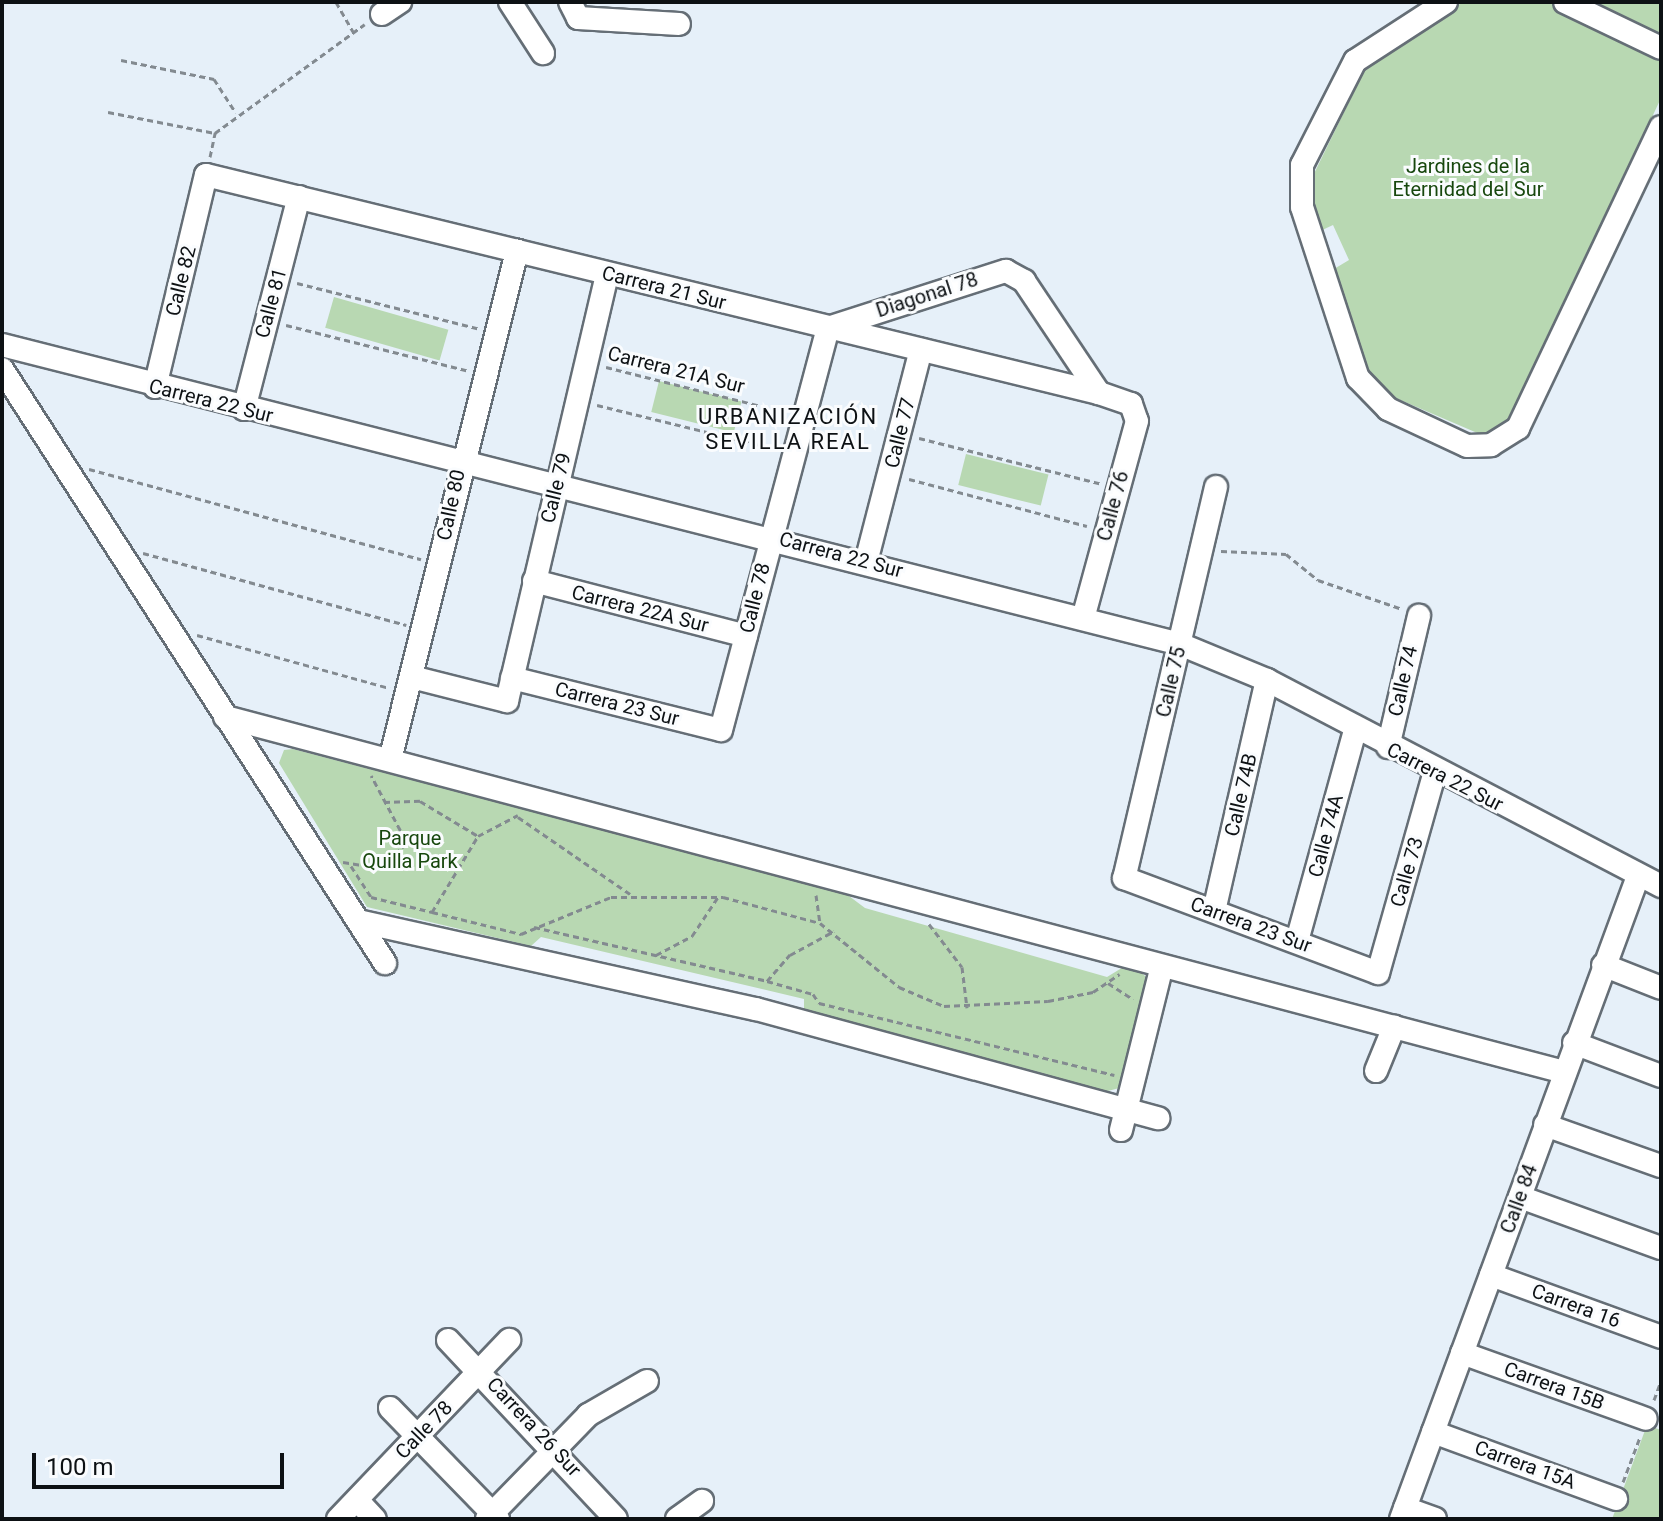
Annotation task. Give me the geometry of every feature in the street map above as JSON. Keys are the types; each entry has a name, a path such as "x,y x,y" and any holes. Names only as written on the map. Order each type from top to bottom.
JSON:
{"street":[{"path":"510,2 543,53"},
{"path":"1446,2 1355,61 1302,165 1302,207 1358,378 1388,409 1467,446 1491,445 1518,428 1661,127"},
{"path":"1565,2 1661,48"},
{"path":"574,10 679,24"},
{"name":"Carrera 21 Sur","path":"206,175 1123,399"},
{"name":"Calle 82","path":"155,387 206,175"},
{"name":"Calle 81","path":"244,409 299,197"},
{"name":"Calle 80","path":"390,760 424,630 460,464 517,251"},
{"name":"Diagonal 78","path":"828,328 1006,271 1024,281 1099,393"},
{"name":"Calle 79","path":"410,685 507,701 607,274"},
{"name":"Calle 78","path":"721,730 828,328"},
{"name":"Carrera 22 Sur","path":"2,345 460,464 771,537 1180,644 1267,680 1637,879 1661,886"},
{"name":"Calle 77","path":"866,562 921,350"},
{"path":"2,369 58,461 385,963"},
{"name":"Calle 76","path":"1083,619 1137,421 1123,399"},
{"name":"Calle 75","path":"1124,878 1216,487"},
{"name":"Carrera 22A Sur","path":"534,581 746,636"},
{"name":"Calle 74","path":"1388,747 1419,616"},
{"name":"Carrera 23 Sur","path":"512,678 721,730"},
{"name":"Calle 74B","path":"1214,911 1267,680"},
{"path":"225,717 390,760 522,807 806,871 1564,1072"},
{"name":"Calle 74A","path":"1297,941 1355,730"},
{"name":"Calle 73","path":"1378,973 1435,771"},
{"name":"Carrera 23 Sur","path":"1124,878 1378,973"},
{"name":"Calle 84","path":"1403,1514 1574,1043 1637,879"},
{"path":"358,921 756,1009 1124,1120 1158,1118"},
{"path":"1603,965 1661,988"},
{"path":"1124,1120 1162,966"},
{"path":"1376,1071 1394,1027"},
{"path":"1574,1043 1661,1076"},
{"path":"1545,1125 1661,1166"},
{"path":"1520,1197 1661,1248"},
{"name":"Carrera 16","path":"1491,1275 1661,1337"},
{"name":"Carrera 26 Sur","path":"448,1340 482,1370 616,1519"},
{"name":"Calle 78","path":"338,1519 509,1340"},
{"name":"Carrera 15B","path":"1462,1353 1646,1419"},
{"path":"390,1408 493,1517 558,1452 588,1415 647,1381"},
{"name":"Carrera 15A","path":"1433,1432 1616,1499"},
{"path":"357,1500 375,1519"},
{"path":"677,1519 702,1501"},
{"path":"1403,1514 1435,1519"}],"path":[{"path":"336,2 353,32"},
{"path":"206,175 215,133 237,114 391,8"},
{"path":"121,60 214,79 237,114"},
{"path":"108,112 215,133"},
{"path":"278,278 495,333"},
{"path":"267,320 484,375"},
{"name":"Carrera 21A Sur","path":"587,363 804,417"},
{"path":"577,400 793,454"},
{"path":"901,433 1117,488"},
{"path":"58,461 439,564"},
{"path":"890,474 1106,531"},
{"path":"113,544 424,630"},
{"path":"1201,552 1286,554 1318,580 1419,616"},
{"path":"166,627 410,685"},
{"path":"312,850 350,865 390,866 402,848 405,839 362,753"},
{"path":"384,802 420,801 478,836"},
{"path":"432,912 478,836 522,807 634,895"},
{"path":"350,865 371,897 521,934 584,904 634,895 719,896 820,923 834,931 899,987 967,1008 1048,1001 1108,983 1140,960"},
{"path":"806,871 820,923"},
{"path":"656,955 692,936 719,896"},
{"path":"923,918 962,967 967,1008"},
{"path":"534,927 767,981 813,994 819,1003 1103,1078 1115,1075 1119,1060"},
{"path":"767,981 790,955 834,931"},
{"path":"1108,983 1129,990 1132,1015"},
{"path":"1616,1499 1661,1381"}],"green space":[{"name":"Jardines de la Eternidad del Sur","path":"1463,2 1661,2 1661,98 1511,418 1482,435 1370,387 1334,269 1349,260 1333,225 1316,233 1307,188 1367,65"},
{"path":"334,297 448,330 440,361 325,328"},
{"path":"659,381 741,402 734,433 651,412"},
{"path":"966,454 1048,475 1041,506 958,485"},
{"name":"Parque Quilla Park","path":"293,749 845,893 865,908 1107,977 1125,966 1139,970 1148,979 1123,1087 1104,1092 804,1011 804,999 541,937 531,946 367,907 279,763 284,750"},
{"path":"1647,1425 1661,1430 1661,1519 1612,1519"}],"district":[{"name":"URBANIZACIÓN SEVILLA REAL","path":"788,428"}]}
